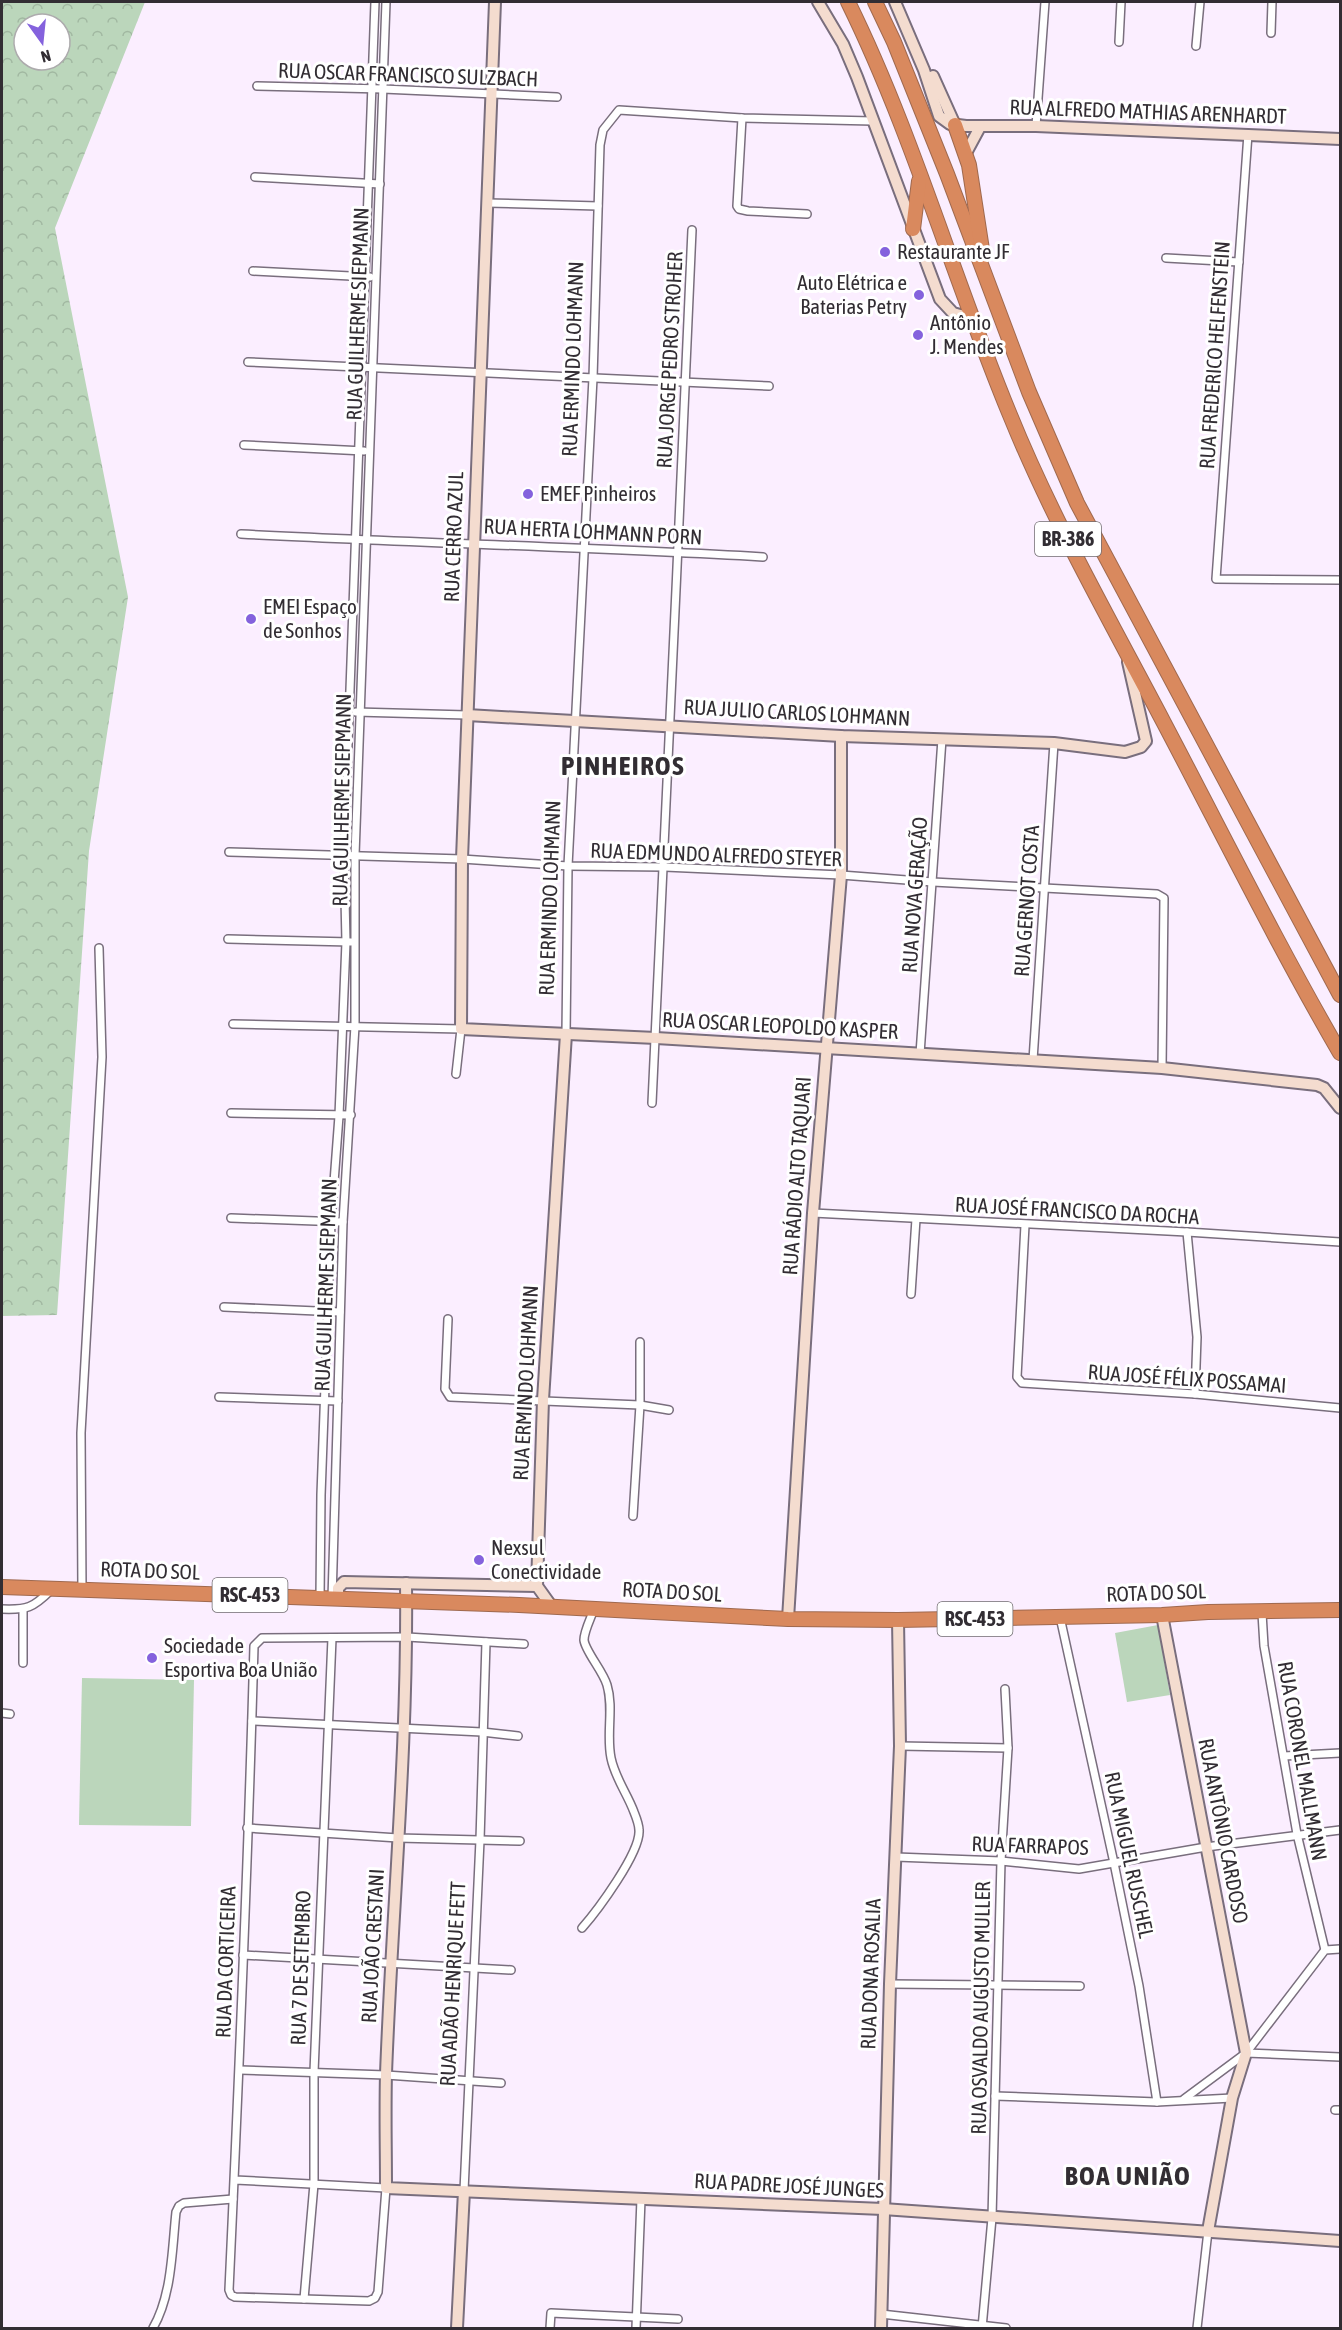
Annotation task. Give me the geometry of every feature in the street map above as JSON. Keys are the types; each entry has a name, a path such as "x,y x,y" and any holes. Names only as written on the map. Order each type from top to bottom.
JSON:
{"highway":[{"name":"BR-386","path":"848,2 872,52 971,318 1028,457 1126,651 1341,1053"},
{"name":"BR-386","path":"876,2 903,64 1029,393 1077,503 1341,995"},
{"path":"955,125 966,153 971,177 988,284"},
{"path":"913,229 920,176"},
{"name":"ROTA DO SOL","path":"2,1587 788,1618 898,1620 1162,1616 1208,1612 1262,1613 1341,1610"}],"street":[{"name":"RUA GUILHERME SIEPMANN","path":"330,1599 321,1583 331,1222 343,1026 346,942 344,855 375,2"},
{"name":"RUA GUILHERME SIEPMANN","path":"336,1584 340,1312 355,1026 355,855 386,2"},
{"name":"RUA CERRO AZUL","path":"456,1074 462,1029 462,859 472,542 495,2"},
{"path":"818,2 843,44 940,299 953,314 971,318"},
{"path":"895,2 927,76 939,116 955,125"},
{"path":"902,2 955,125"},
{"path":"1036,126 1045,2"},
{"path":"1119,42 1121,2"},
{"path":"1196,46 1200,2"},
{"path":"1272,2 1272,33"},
{"name":"RUA OSCAR FRANCISCO SULZBACH","path":"257,86 371,88 557,97"},
{"name":"RUA ERMINDO LOHMANN","path":"537,1586 543,1400 566,1034 568,866 594,378 600,145 603,130 619,110 742,118"},
{"path":"807,214 739,209 736,201 742,118 873,121"},
{"name":"RUA ALFREDO MATHIAS ARENHARDT","path":"955,125 1036,126 1341,139"},
{"path":"966,153 980,127"},
{"name":"RUA FREDERICO HELFENSTEIN","path":"1248,134 1216,579 1341,580"},
{"path":"255,177 380,184"},
{"path":"487,203 598,206"},
{"name":"RUA JORGE PEDRO STROHER","path":"652,1103 665,867 692,230"},
{"path":"1166,258 1239,262"},
{"path":"253,271 376,277"},
{"path":"248,362 769,386"},
{"path":"244,445 370,452"},
{"name":"RUA HERTA LOHMANN PORN","path":"241,534 763,556"},
{"name":"RUA JULIO CARLOS LOHMANN","path":"350,712 576,720 841,736 1054,743 1125,752 1141,747 1146,741 1126,651"},
{"name":"RUA RÁDIO ALTO TAQUARI","path":"788,1618 813,1213 841,875 841,736"},
{"name":"RUA NOVA GERAÇÃO","path":"921,1054 942,739"},
{"name":"RUA GERNOT COSTA","path":"1033,1060 1054,743"},
{"name":"RUA EDMUNDO ALFREDO STEYER","path":"229,852 462,859 568,866 665,867 1157,894 1164,898 1162,1068"},
{"path":"228,939 356,943"},
{"path":"82,1589 81,1432 102,1057 99,948"},
{"name":"RUA OSCAR LEOPOLDO KASPER","path":"233,1024 462,1029 656,1038 1162,1068 1308,1083 1324,1088 1341,1108"},
{"path":"231,1113 351,1115"},
{"path":"334,1166 348,1167"},
{"name":"RUA JOSÉ FRANCISCO DA ROCHA","path":"813,1213 1341,1242"},
{"path":"231,1218 343,1222"},
{"path":"911,1294 916,1220"},
{"name":"RUA JOSÉ FÉLIX POSSAMAI","path":"1025,1225 1017,1377 1022,1383 1195,1394 1341,1408"},
{"path":"1186,1232 1197,1337 1195,1394"},
{"path":"224,1307 340,1312"},
{"path":"448,1319 445,1389 450,1397 543,1400 669,1410"},
{"path":"633,1516 640,1406 640,1342"},
{"path":"219,1397 338,1401"},
{"path":"321,1583 537,1586 552,1607"},
{"name":"RUA JOÃO CRESTANI","path":"304,2299 369,2301 375,2298 378,2292 386,2188 386,2075 404,1728 407,1637 405,1583"},
{"path":"330,1599 336,1584"},
{"path":"2,1609 23,1610 40,1601 53,1589"},
{"path":"23,1610 23,1663"},
{"path":"582,1928 602,1905 636,1844 639,1831 634,1811 613,1767 610,1754 609,1694 602,1672 587,1651 584,1640 594,1610"},
{"name":"RUA CORONEL MALLMANN","path":"1262,1613 1264,1646 1297,1834 1324,1950"},
{"name":"RUA ANTÔNIO CARDOSO","path":"1162,1616 1246,2053"},
{"name":"RUA MIGUEL RUSCHEL","path":"1060,1617 1139,1986 1157,2102"},
{"name":"RUA DONA ROSALIA","path":"881,2328 890,1984 900,1746 898,1620"},
{"path":"332,1638 407,1637 524,1644"},
{"name":"RUA DA CORTICEIRA","path":"304,2299 235,2297 229,2290 240,2070 254,1646 262,1638 332,1638"},
{"name":"RUA 7 DE SETEMBRO","path":"304,2299 314,2184 314,2072 332,1638"},
{"name":"RUA ADÃO HENRIQUE FETT","path":"457,2328 480,1840 486,1642"},
{"name":"RUA OSVALDO AUGUSTO MULLER","path":"982,2327 992,2218 1001,1861 1008,1748 1005,1689"},
{"path":"252,1721 482,1732 518,1736"},
{"path":"900,1746 1008,1748"},
{"path":"1284,1756 1341,1753"},
{"path":"247,1828 398,1838 520,1841"},
{"name":"RUA FARRAPOS","path":"896,1857 1001,1861 1079,1869 1206,1847 1341,1830"},
{"path":"1184,2099 1246,2053 1324,1950 1341,1949"},
{"path":"243,1955 511,1970"},
{"path":"890,1984 1080,1986"},
{"path":"1246,2053 1341,2057"},
{"path":"1197,2328 1208,2231 1232,2098 1246,2053"},
{"path":"240,2070 386,2075 501,2083"},
{"path":"995,2096 1157,2102 1232,2098"},
{"name":"RUA PADRE JOSÉ JUNGES","path":"235,2180 883,2210 1341,2241"},
{"path":"153,2328 161,2314 171,2262 176,2212 179,2206 184,2203 234,2199"},
{"path":"636,2328 641,2199"},
{"path":"550,2328 551,2313 678,2319"},
{"path":"882,2314 1006,2328"}],"green space":[{"path":"2,2 145,2 55,228 128,597 89,851 57,1315 2,1316"},
{"path":"1158,1625 1170,1695 1127,1702 1115,1633"},
{"path":"82,1678 194,1680 191,1826 79,1825"}],"place":[{"name":"Restaurante JF","path":"885,252"},
{"name":"Auto Elétrica e Baterias Petry","path":"919,295"},
{"name":"Antônio J. Mendes","path":"918,335"},
{"name":"EMEF Pinheiros","path":"528,494"},
{"name":"EMEI Espaço de Sonhos","path":"251,619"},
{"name":"Nexsul Conectividade","path":"479,1560"},
{"name":"Sociedade Esportiva Boa União","path":"152,1658"}],"district":[{"name":"PINHEIROS","path":"623,766"},
{"name":"BOA UNIÃO","path":"1128,2176"}]}
